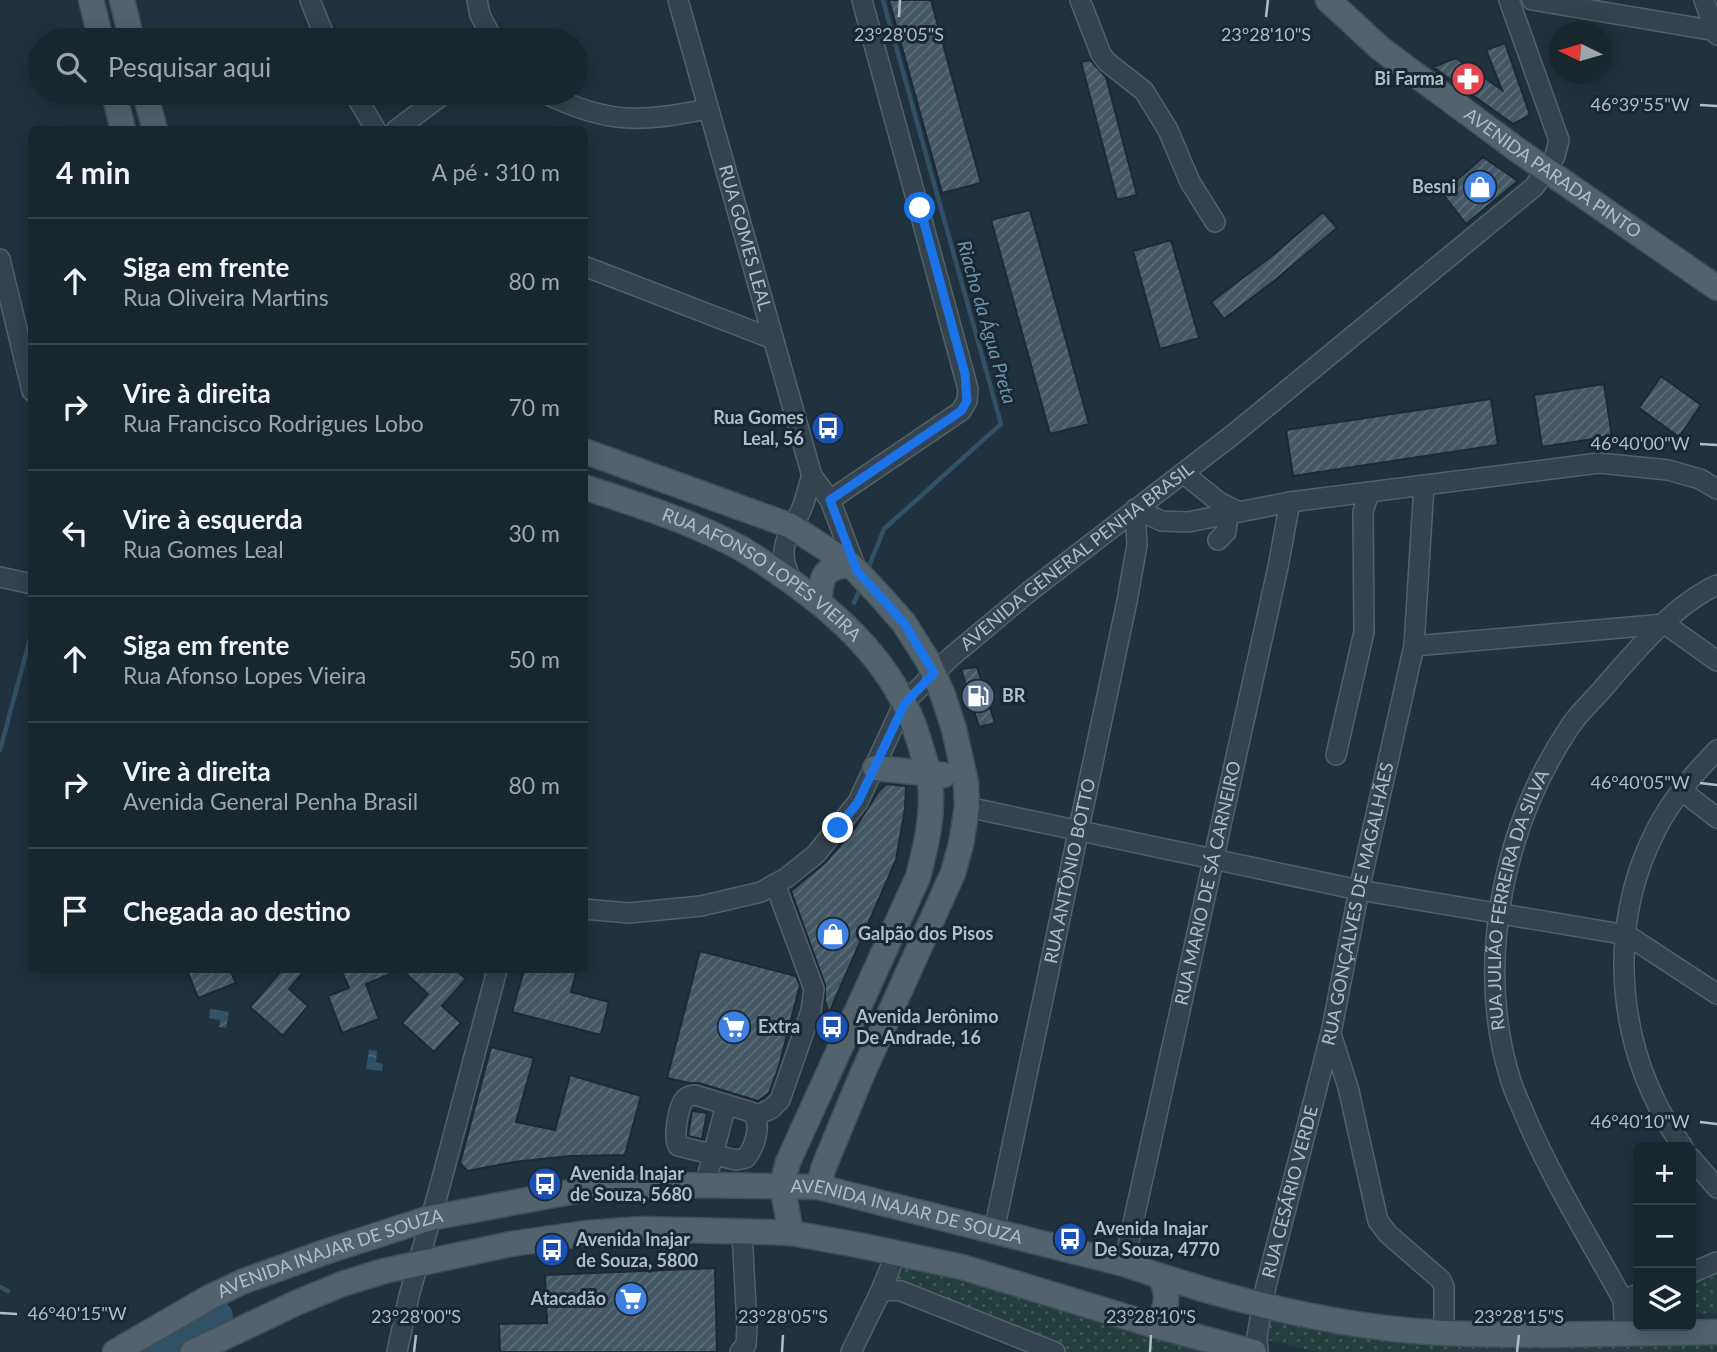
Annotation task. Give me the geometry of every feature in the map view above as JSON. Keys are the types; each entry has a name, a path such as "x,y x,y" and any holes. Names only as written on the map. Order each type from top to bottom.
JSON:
{"main road":[{"path":"91,0 99,28"},
{"path":"122,0 129,28"},
{"name":"AVENIDA PARADA PINTO","path":"1328,0 1381,49 1545,171 1717,288"},
{"path":"117,105 122,126"},
{"path":"148,105 154,126"},
{"name":"RUA AFONSO LOPES VIEIRA","path":"588,452 791,526 854,568 904,623 934,673 954,729 965,776 967,807 953,873 861,1077 823,1169 819,1188"},
{"name":"RUA AFONSO LOPES VIEIRA","path":"588,487 687,523 729,542 760,559 820,602 866,645 888,674 916,727 929,774 931,809 927,843 918,877 788,1162 782,1185"},
{"path":"820,602 822,580 829,569 837,565 854,568"},
{"path":"875,768 965,776"},
{"path":"877,967 879,976 885,983 895,986 904,983"},
{"name":"AVENIDA INAJAR DE SOUZA","path":"115,1352 181,1311 244,1281 430,1218 587,1189 705,1185 819,1188 1124,1264 1299,1314 1444,1333 1717,1332"},
{"path":"782,1185 791,1233"},
{"name":"AVENIDA INAJAR DE SOUZA","path":"192,1352 342,1284 488,1248 587,1233 642,1229 791,1233 962,1267 1153,1325 1256,1352"},
{"path":"1153,1325 1167,1303 1160,1276"}],"street":[{"path":"310,0 321,28"},
{"path":"477,0 480,15 487,28"},
{"name":"RUA GOMES LEAL","path":"678,0 812,476 830,500 854,568"},
{"path":"830,500 961,411 967,401 965,374 862,0"},
{"path":"1080,0 1101,54 1107,62 1144,91 1168,130 1190,182 1215,222"},
{"name":"AVENIDA GENERAL PENHA BRASIL","path":"588,909 629,913 679,909 735,899 761,892 816,854 858,802 905,703 934,673 1030,591 1245,424 1534,187 1555,156 1559,140 1511,0"},
{"path":"1532,0 1716,33"},
{"path":"1703,0 1716,33"},
{"path":"361,105 374,126"},
{"path":"401,126 429,105"},
{"path":"571,105 584,111 630,120 667,117 708,109"},
{"path":"0,260 28,375"},
{"path":"588,268 773,339"},
{"path":"1135,509 1162,521 1188,522 1290,502 1362,499 1424,485 1599,463 1668,470 1700,479 1717,489"},
{"path":"1183,472 1219,502 1228,515"},
{"path":"792,582 784,559 786,537 801,509 812,476"},
{"name":"RUA GONÇALVES DE MAGALHÃES","path":"1424,485 1414,646 1359,890 1331,1033 1348,1087 1378,1221 1394,1241 1441,1280 1444,1287 1444,1333"},
{"path":"1336,755 1364,632 1362,499"},
{"name":"RUA MARIO DE SÁ CARNEIRO","path":"1124,1264 1278,567 1290,502"},
{"name":"RUA ANTÔNIO BOTTO","path":"994,1231 1080,830 1135,556 1135,509"},
{"name":"RUA JULIÃO FERREIRA DA SILVA","path":"1631,1297 1557,1181 1534,1137 1510,1080 1500,1035 1495,988 1498,915 1519,828 1543,771 1570,726 1665,624 1692,600 1717,585"},
{"path":"1414,646 1665,624 1717,661"},
{"path":"1679,1142 1669,1128 1639,1065 1629,1025 1624,977 1630,903 1656,829 1681,790 1717,750"},
{"path":"1681,790 1717,818"},
{"path":"967,807 1359,890 1627,935 1717,994"},
{"path":"755,1116 758,1125 746,1158 736,1160 682,1148 674,1141 686,1098 695,1095 755,1116 771,1109 780,1100 811,1011 814,989 775,884"},
{"path":"397,1352 496,973"},
{"name":"RUA CESÁRIO VERDE","path":"1256,1352 1263,1304 1331,1033"},
{"path":"705,1185 726,1105"},
{"path":"1696,1164 1717,1188"},
{"path":"740,1352 746,1345 747,1326 742,1231"},
{"path":"851,1352 896,1254"},
{"path":"1696,1271 1717,1262"},
{"path":"879,1295 887,1290 901,1291 1055,1352"},
{"path":"1625,1333 1631,1297"}],"green space":[{"path":"898,1258 1208,1352 1068,1352 974,1313 962,1324 951,1321 932,1314 901,1290 894,1281"},
{"path":"1717,1275 1717,1314 1696,1313 1696,1283"},
{"path":"1271,1320 1325,1330 1717,1335 1717,1352 1317,1352 1268,1340 1265,1337 1267,1323"}],"water":[{"path":"210,1009 229,1012 226,1028 219,1027 220,1020 209,1018"},
{"path":"369,1050 377,1051 376,1062 383,1064 382,1071 366,1069"}],"building":[{"path":"889,0 931,0 981,183 942,193"},
{"name":"Bi Farma","path":"1505,43 1530,115 1513,124 1433,67 1456,58 1502,90 1486,50"},
{"path":"1090,60 1106,77 1137,195 1117,200 1081,62"},
{"name":"Besni","path":"1483,157 1518,181 1466,224 1442,193"},
{"path":"1030,210 1089,424 1050,434 991,220"},
{"path":"1323,212 1337,228 1224,319 1211,302 1273,255"},
{"path":"1171,240 1199,338 1160,349 1133,251"},
{"path":"1661,376 1701,405 1679,437 1639,408"},
{"path":"1604,384 1612,436 1542,447 1534,395"},
{"path":"1491,399 1498,445 1293,476 1286,430"},
{"name":"BR","path":"977,667 995,723 979,727 961,669"},
{"name":"Galpão dos Pisos","path":"886,784 906,786 896,860 829,1013 825,1001 825,985 791,891 826,862 855,828"},
{"name":"Extra","path":"700,951 796,976 800,985 779,1066 769,1093 758,1101 699,1083 667,1078"},
{"path":"188,973 231,973 236,983 198,998"},
{"path":"279,973 302,973 289,989 308,1006 283,1036 250,1007"},
{"path":"342,973 393,973 366,984 379,1019 342,1033 328,996 349,988"},
{"path":"405,973 459,973 466,979 442,1006 461,1023 434,1052 402,1023 428,994"},
{"path":"523,973 576,973 571,992 609,1002 601,1035 512,1012"},
{"path":"491,1047 534,1058 516,1122 555,1130 570,1075 641,1096 625,1155 570,1156 514,1162 467,1171 460,1163"},
{"path":"692,1111 707,1113 702,1139 688,1136"},
{"name":"Atacadão","path":"715,1268 717,1352 500,1352 499,1324 547,1323 545,1275"}],"waterway":[{"name":"Riacho da Água Preta","path":"867,571 884,529 1001,424 883,0"},
{"name":"Riacho da Água Preta","path":"854,603 861,586"},
{"path":"0,750 28,646"},
{"path":"0,1287 8,1291"},
{"path":"149,1352 219,1316"}],"place":[{"name":"Bi Farma","path":"1468,79"},
{"name":"Besni","path":"1480,187"},
{"name":"Rua Gomes Leal, 56","path":"828,428"},
{"name":"BR","path":"978,696"},
{"name":"Galpão dos Pisos","path":"833,934"},
{"name":"Extra","path":"734,1027"},
{"name":"Avenida Jerônimo De Andrade, 16","path":"832,1027"},
{"name":"Avenida Inajar de Souza, 5680","path":"545,1184"},
{"name":"Avenida Inajar De Souza, 4770","path":"1070,1239"},
{"name":"Avenida Inajar de Souza, 5800","path":"552,1250"},
{"name":"Atacadão","path":"631,1299"}],"route":[{"path":"838,828 858,802 905,703 934,673 904,623 857,571 830,500 961,411 967,401 965,374 920,208"}]}
